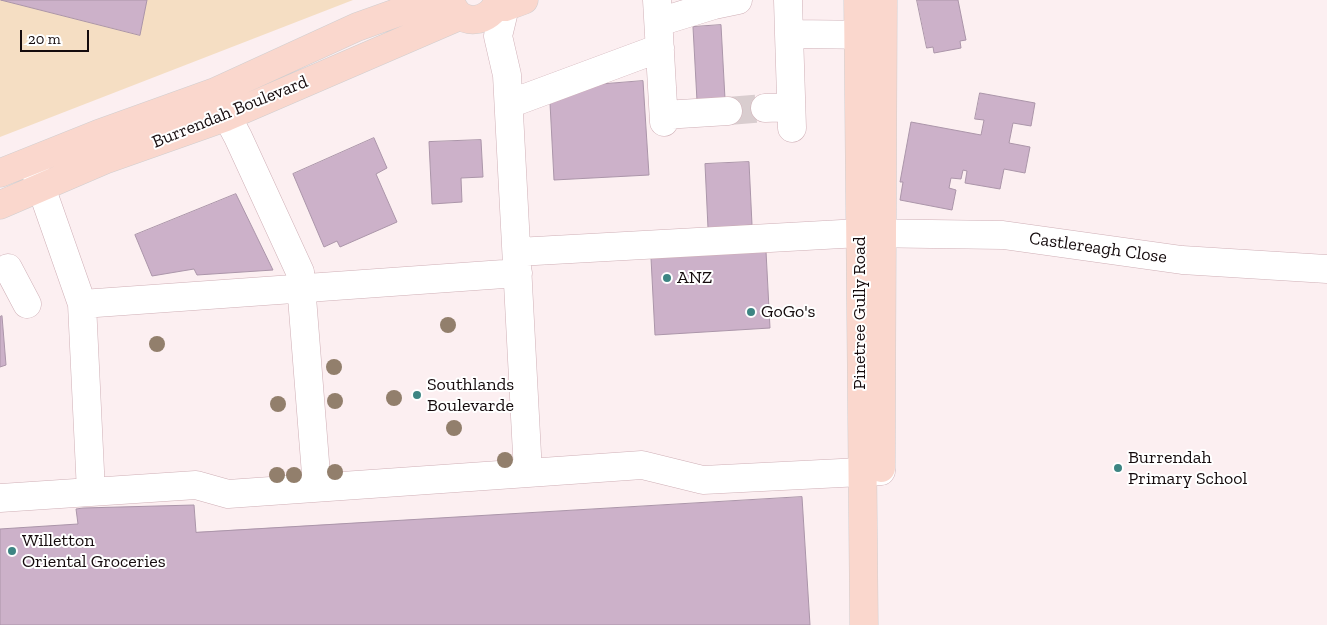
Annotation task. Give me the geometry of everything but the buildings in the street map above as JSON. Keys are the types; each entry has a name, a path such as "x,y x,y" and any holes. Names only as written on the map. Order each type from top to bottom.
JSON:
{"main road":[{"name":"Burrendah Boulevard","path":"0,205 42,189 220,104 325,41 432,0"},
{"name":"Pinetree Gully Road","path":"858,0 870,35 871,472 864,625"},
{"name":"Pinetree Gully Road","path":"870,35 883,0"},
{"path":"455,8 473,21 487,17 506,3"},
{"name":"Burrendah Boulevard","path":"0,173 32,160 336,70 455,8"},
{"path":"325,41 336,70"},
{"name":"Pinetree Gully Road","path":"871,472 881,625"}],"street":[{"path":"783,114 789,34 788,0"},
{"path":"509,104 659,23 721,2"},
{"path":"506,3 498,36 508,75 528,473"},
{"path":"659,23 664,118 728,111"},
{"path":"789,34 870,35"},
{"path":"220,104 238,137 300,272 317,487"},
{"path":"32,160 82,304 91,492"},
{"name":"Castlereagh Close","path":"82,304 302,288 517,263 870,233 1003,236 1182,260 1327,270"},
{"path":"8,268 27,304"},
{"path":"0,498 196,485 228,494 642,465 703,480 871,472"}],"shaded area":[{"path":"0,0 353,0 0,137"}],"tunnel":[{"path":"728,111 765,108"}],"place":[{"name":"ANZ","path":"667,278"},
{"name":"GoGo's","path":"751,312"},
{"name":"Southlands Boulevarde","path":"417,395"},
{"name":"Burrendah Primary School","path":"1118,468"},
{"name":"Willetton Oriental Groceries","path":"12,551"}]}
